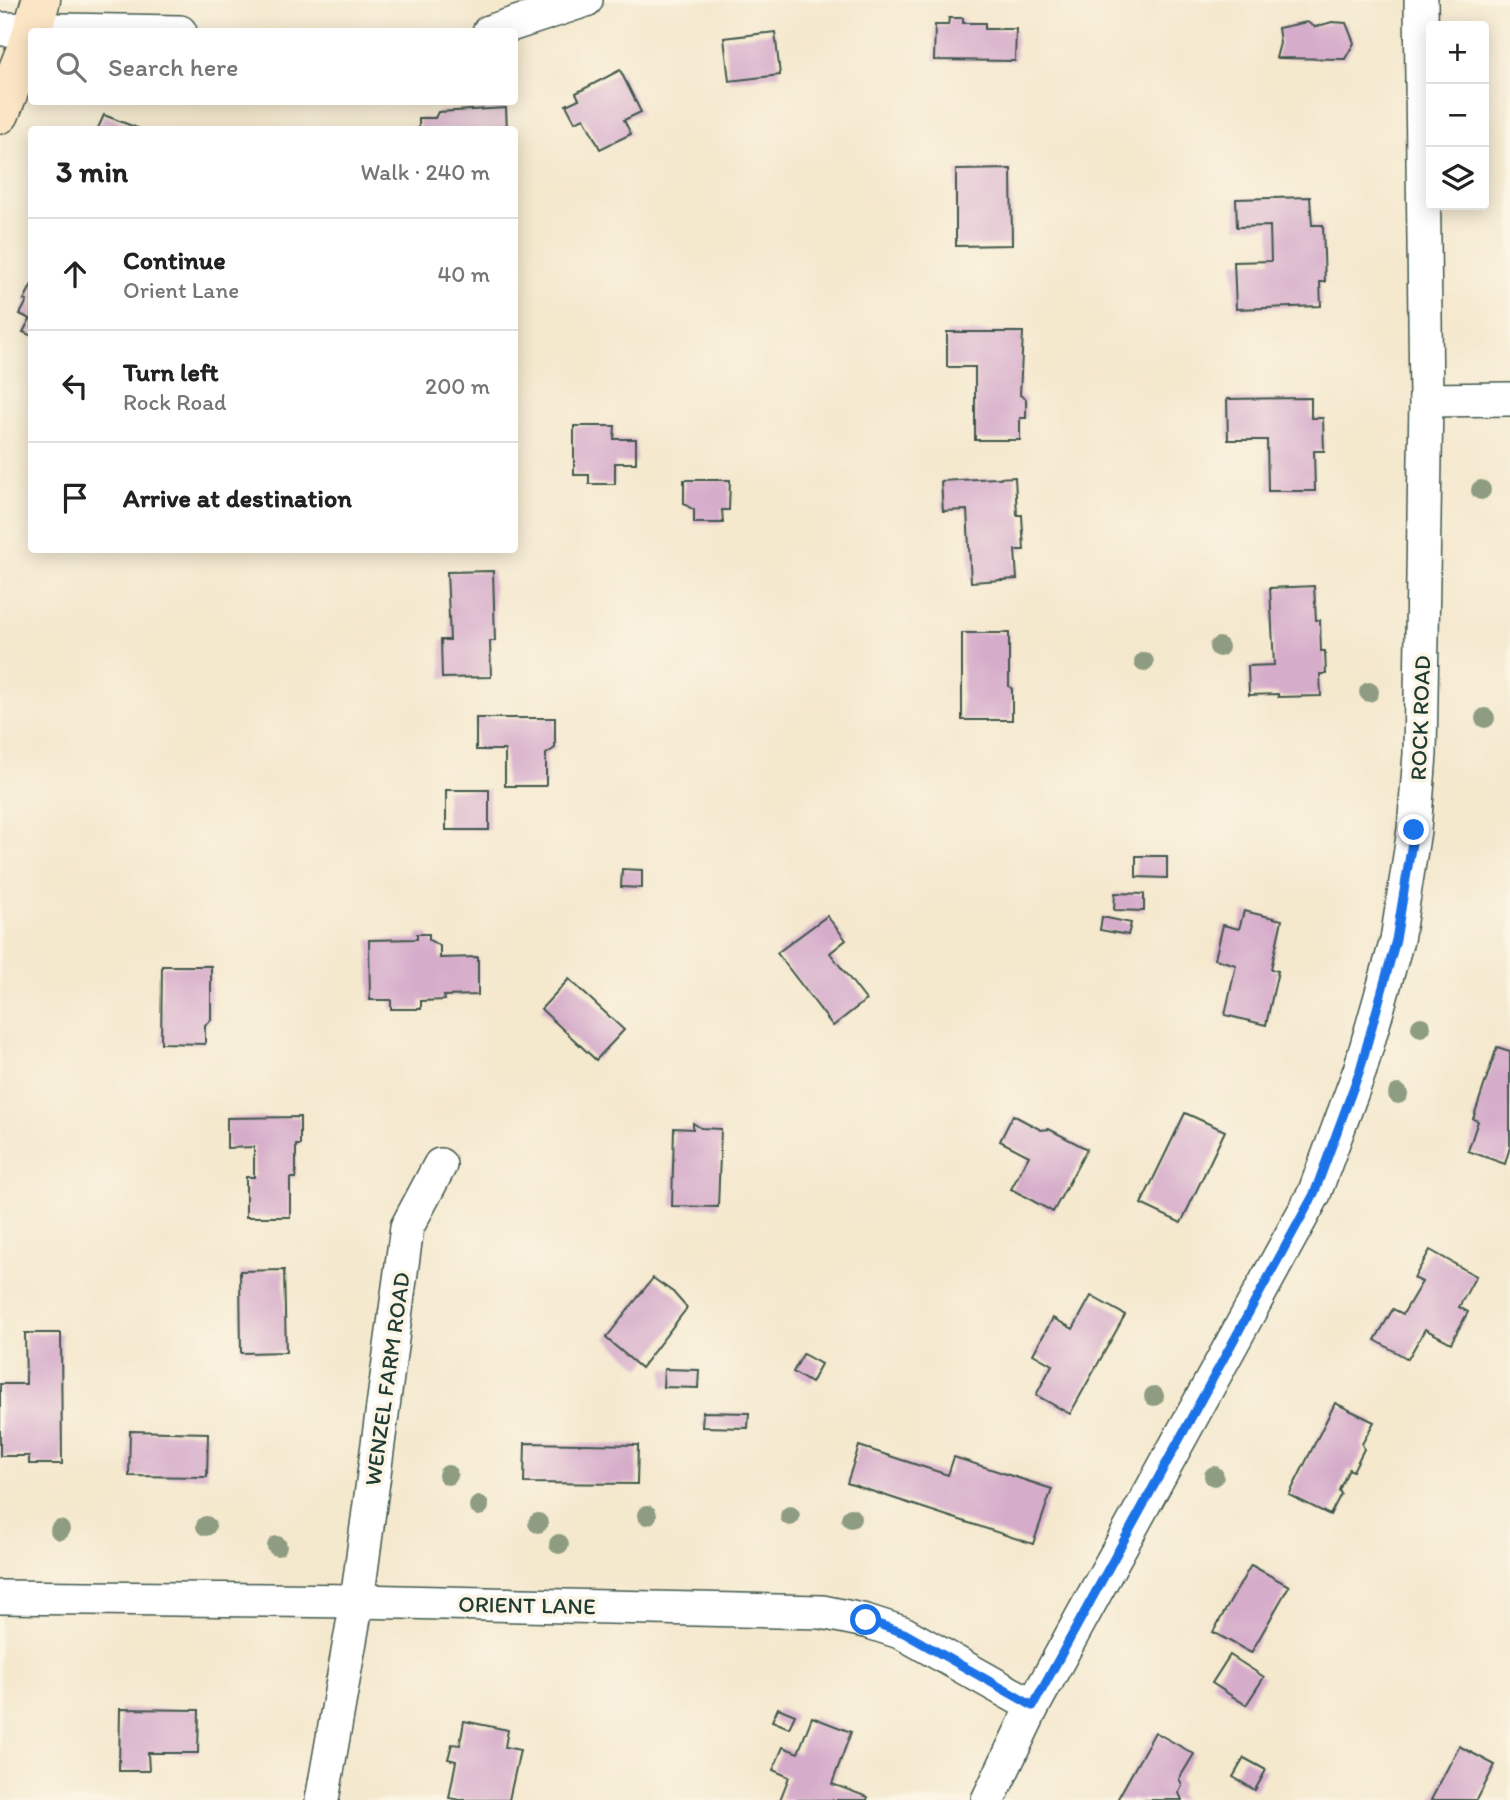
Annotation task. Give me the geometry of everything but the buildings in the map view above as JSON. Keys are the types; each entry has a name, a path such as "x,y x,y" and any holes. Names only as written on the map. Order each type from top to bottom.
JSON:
{"main road":[{"path":"0,114 28,25"}],"street":[{"path":"501,28 586,0"},
{"name":"ROCK ROAD","path":"988,1800 1033,1706 1314,1194 1360,1070 1396,940 1419,786 1426,400 1420,0"},
{"path":"28,25 93,28"},
{"path":"1426,400 1510,399"},
{"name":"WENZEL FARM ROAD","path":"322,1800 358,1601 407,1227 440,1165"},
{"name":"ORIENT LANE","path":"0,1597 358,1601 822,1612 866,1620 904,1633 1033,1706"}],"route":[{"path":"866,1620 904,1633 1033,1706 1314,1194 1360,1070 1396,940 1414,830"}]}
